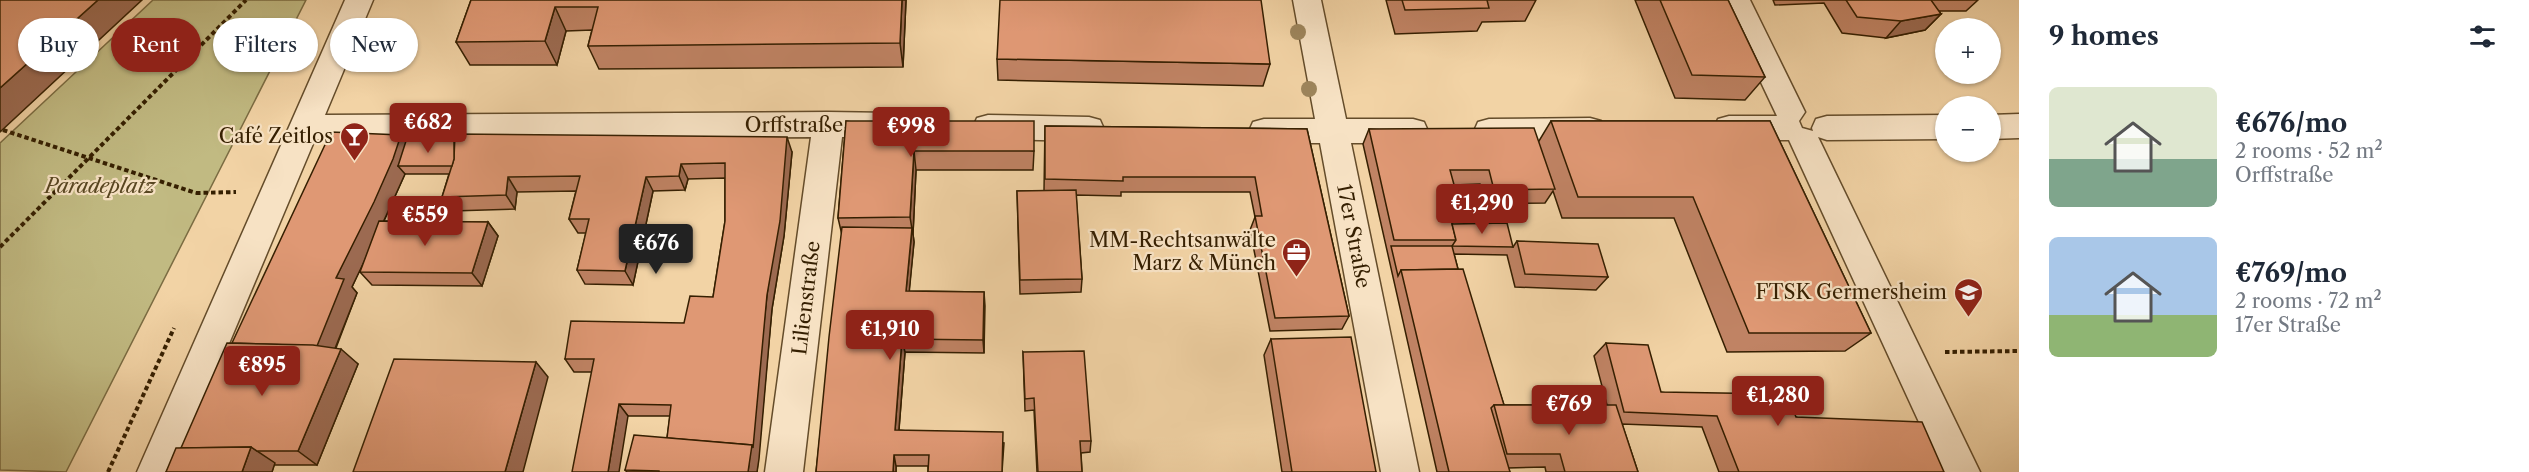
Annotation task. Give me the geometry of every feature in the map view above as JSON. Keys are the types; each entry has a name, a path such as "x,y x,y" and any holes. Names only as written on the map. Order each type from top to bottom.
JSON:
{"street":[{"path":"156,472 359,0"},
{"name":"17er Straße","path":"1307,0 1335,132 1400,472"},
{"path":"1736,0 1802,127 1961,472"},
{"name":"Orffstraße","path":"305,127 828,124 922,126"},
{"name":"Lilienstraße","path":"784,472 828,124"},
{"path":"958,126 1123,129"},
{"path":"2001,127 2019,126"},
{"path":"1695,129 1935,127"},
{"path":"1240,131 1613,129"}],"path":[{"path":"0,247 246,0"},
{"path":"3,130 196,193 236,192"},
{"path":"1905,352 2019,351"}],"green space":[{"name":"Paradeplatz","path":"153,0 306,0 297,18 213,18 213,72 269,72 66,472 0,470 0,143 76,72 99,72 99,50 111,39 111,72 201,72 201,18 134,18"}],"building":[{"path":"0,0 98,0 78,18 18,18 18,72 0,88"},
{"path":"471,0 902,0 900,43 588,46 598,7 555,7 545,41 456,42"},
{"path":"1000,0 1261,0 1270,64 997,59"},
{"path":"1402,0 1487,0 1489,8 1405,10"},
{"path":"1660,0 1728,0 1765,77 1692,75"},
{"path":"1846,0 1931,0 1941,14 1901,21 1857,17"},
{"path":"846,121 1034,121 1034,151 914,151 910,217 838,218"},
{"path":"1551,121 1770,121 1871,333 1749,333 1693,197 1578,197"},
{"path":"1045,126 1307,129 1349,316 1275,318 1255,216 1262,216 1255,177 1123,177 1123,181 1045,179"},
{"path":"1534,128 1555,189 1494,190 1489,170 1450,170 1459,203 1447,203 1456,240 1394,240 1369,129"},
{"path":"331,132 401,135 374,202 336,278 344,279 317,346 232,343"},
{"path":"455,134 787,137 780,221 767,295 753,448 752,445 667,438 671,405 619,404 608,472 572,472 594,359 565,359 571,321 684,323 690,296 713,297 725,221 725,163 681,164 679,176 646,177 625,271 577,270 589,219 569,219 580,176 508,177 506,195 442,197 454,159"},
{"path":"406,141 454,141 452,166 398,166"},
{"path":"1076,190 1082,279 1020,280 1017,191"},
{"path":"379,221 488,222 472,273 360,272"},
{"path":"1507,223 1513,247 1452,246 1456,240 1452,224"},
{"path":"842,227 912,228 906,291 984,292 983,340 902,339 895,430 1003,432 1002,472 928,472 929,455 894,455 893,472 816,472"},
{"path":"1517,241 1598,244 1608,277 1525,274"},
{"path":"1391,246 1452,246 1458,269 1401,270 1398,276"},
{"path":"1463,269 1504,405 1494,405 1491,408 1510,472 1449,472 1401,270"},
{"path":"1351,337 1376,472 1292,472 1271,339"},
{"path":"227,343 313,345 341,349 298,451 257,451 251,447 181,448"},
{"path":"1606,343 1648,345 1661,392 1787,394 1796,417 1922,422 1944,472 1739,472 1717,416 1624,412"},
{"path":"1084,351 1091,441 1080,441 1082,472 1038,472 1034,398 1025,399 1023,352"},
{"path":"394,359 536,362 505,472 353,472"},
{"path":"1494,405 1616,405 1638,472 1565,472 1560,454 1507,454"},
{"path":"634,435 752,445 748,472 625,470"},
{"path":"251,447 242,472 166,472 176,448"}],"place":[{"name":"Café Zeitlos","path":"354,162"},
{"name":"MM-Rechtsanwälte Marz & Münch","path":"1297,278"},
{"name":"FTSK Germersheim","path":"1968,318"}]}
